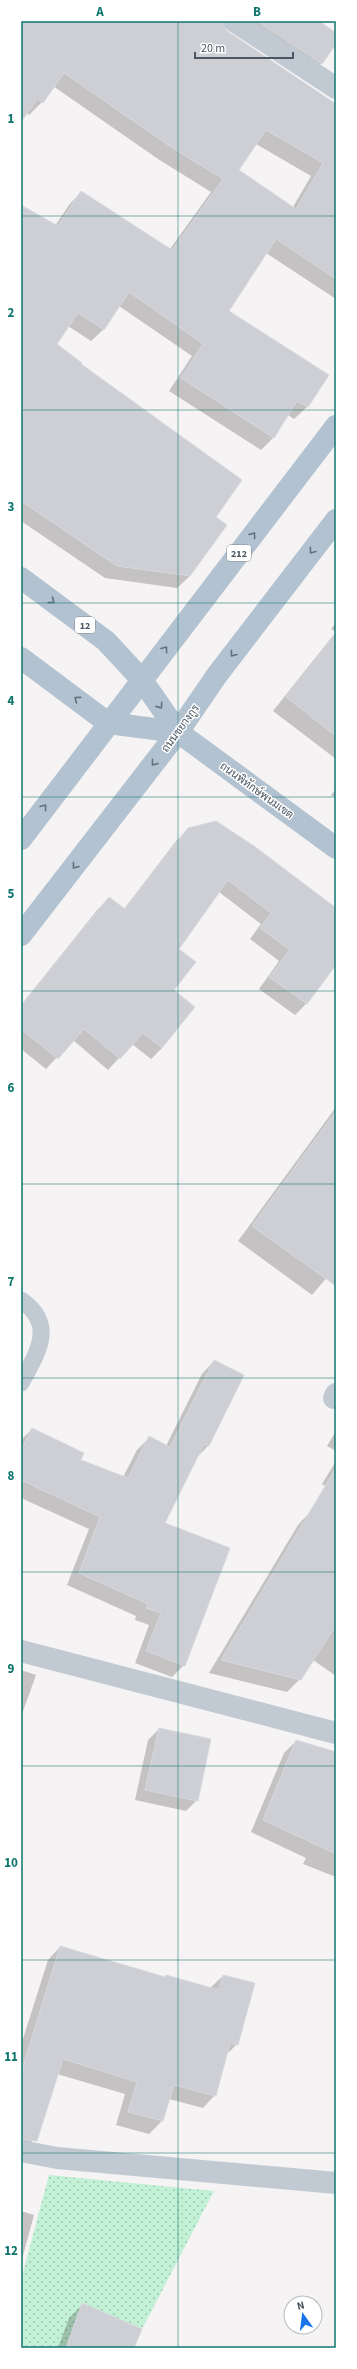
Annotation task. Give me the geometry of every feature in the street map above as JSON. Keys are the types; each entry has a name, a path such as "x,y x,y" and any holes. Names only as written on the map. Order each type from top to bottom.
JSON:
{"main road":[{"name":"212","path":"21,838 336,426"},
{"name":"ถนนชยางกูร","path":"21,935 178,732 217,675 336,520"},
{"name":"12","path":"21,578 106,641 142,680"},
{"path":"21,658 108,723 178,732"},
{"path":"142,680 178,732"},
{"name":"ถนนพิทักษ์พนมเขต","path":"178,732 336,848"}],"street":[{"path":"234,21 336,88"},
{"path":"21,1651 336,1733"},
{"path":"21,2151 65,2159 336,2183"}],"lane":[{"path":"21,1300 32,1308 39,1319 42,1331 36,1355 21,1383"}],"green space":[{"path":"49,2175 214,2191 142,2329 66,2348 21,2348 21,2280"}],"building":[{"path":"21,21 222,21 227,31 336,104 336,279 276,239 229,311 329,375 308,407 297,401 274,438 181,378 203,344 129,292 104,330 78,313 57,344 82,363 81,364 242,480 216,517 227,525 190,576 117,566 21,501 21,205 58,226 81,191 172,250 223,179 171,147 64,73 43,103 37,99 21,122","holes":["266,130 323,163 296,209 239,170"]},
{"path":"257,21 319,21 336,33 336,44 322,64"},
{"path":"336,634 336,736 286,697"},
{"path":"216,821 254,846 336,908 336,965 307,1004 269,977 290,950 260,928 271,913 228,880 179,949 196,962 174,990 195,1007 162,1048 143,1033 120,1059 84,1029 58,1059 21,1029 21,1006 109,897 125,909 188,828"},
{"path":"336,1111 336,1286 252,1226"},
{"path":"214,1360 244,1375 209,1446 204,1444 165,1523 230,1548 185,1666 146,1651 161,1613 146,1608 148,1604 79,1573 100,1517 21,1480 21,1451 32,1428 84,1453 81,1460 128,1478 149,1436 170,1447"},
{"path":"336,1468 336,1625 301,1680 221,1660"},
{"path":"159,1728 211,1739 198,1801 145,1790"},
{"path":"296,1740 336,1752 336,1854 263,1820"},
{"path":"60,1946 165,1977 166,1975 219,1990 223,1975 255,1983 238,2045 230,2043 216,2096 174,2085 163,2121 128,2112 137,2082 63,2059 37,2141 21,2139 21,2073"},
{"path":"82,2303 142,2329 134,2348 66,2348"}]}
